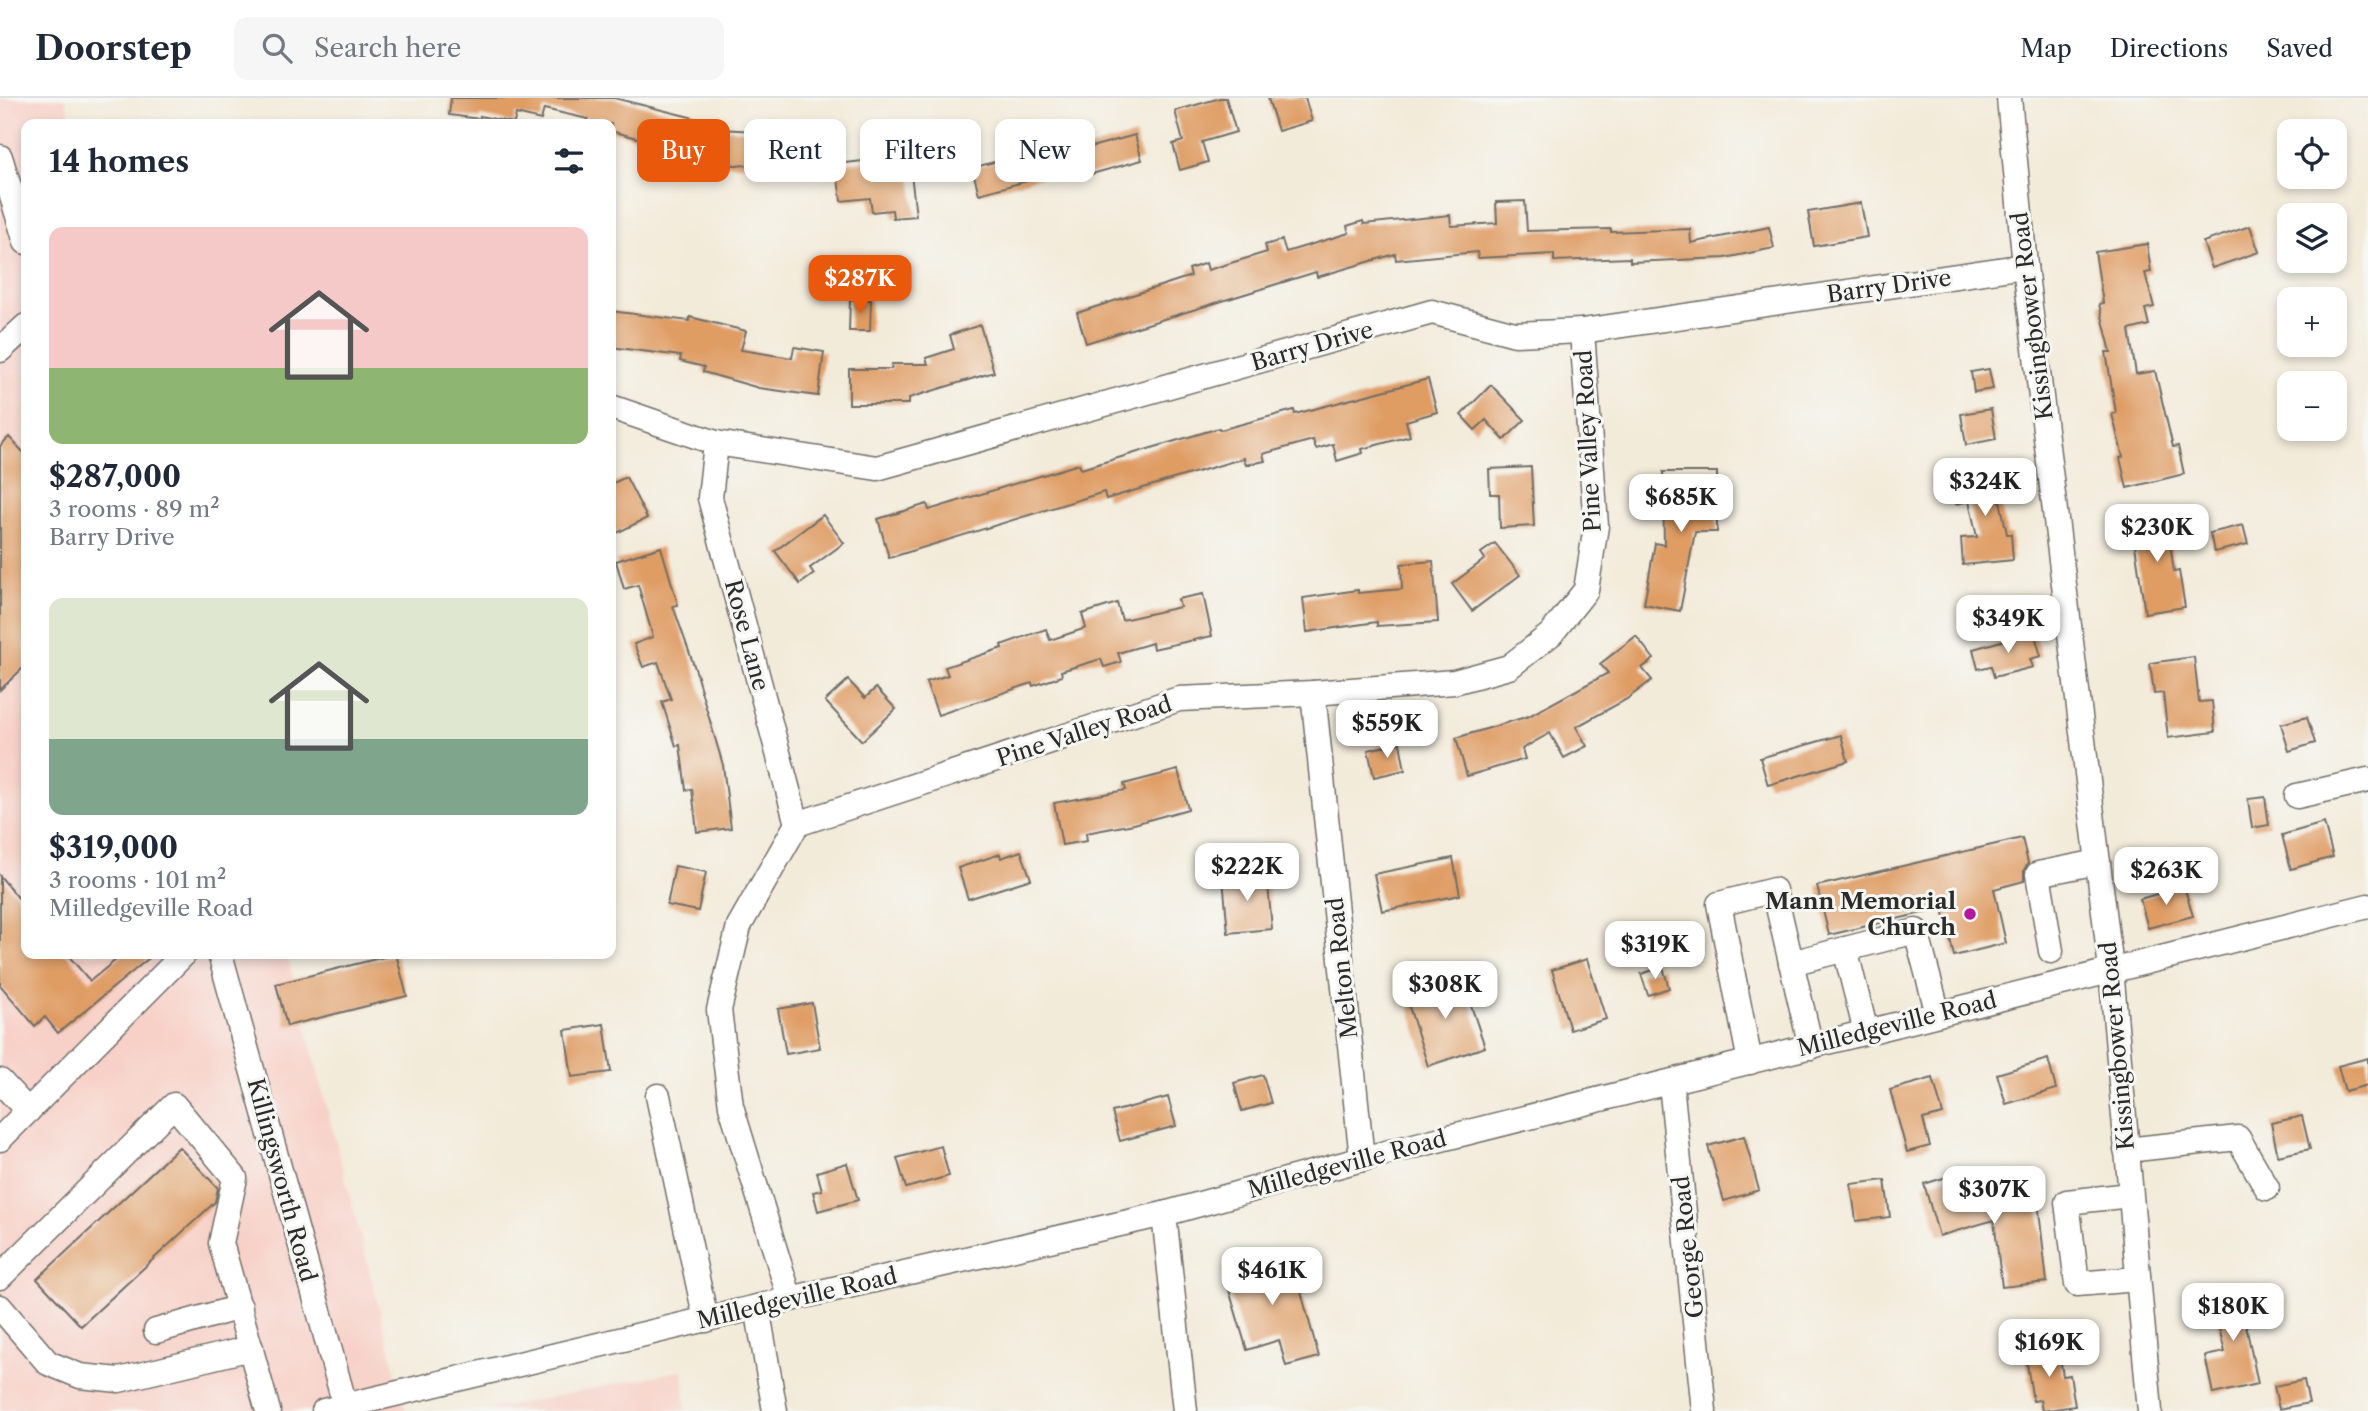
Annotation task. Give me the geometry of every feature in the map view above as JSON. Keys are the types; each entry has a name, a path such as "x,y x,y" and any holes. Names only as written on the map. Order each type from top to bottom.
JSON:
{"street":[{"name":"Kissingbower Road","path":"2008,98 2025,266 2111,970 2150,1411"},
{"path":"0,157 21,226"},
{"name":"Barry Drive","path":"616,409 716,443 877,468 1432,312 1516,334 1582,331 2025,266"},
{"path":"0,350 21,331"},
{"name":"Pine Valley Road","path":"797,824 1179,699 1313,693 1454,682 1509,667 1552,634 1586,590 1596,526 1582,331"},
{"name":"Rose Lane","path":"716,443 710,498 797,824"},
{"name":"Melton Road","path":"1313,693 1362,1158"},
{"path":"2297,796 2368,780"},
{"path":"790,1299 731,1106 719,1010 739,926 797,824"},
{"path":"2052,951 2038,874 2098,862"},
{"path":"1750,1062 1719,904 1774,890 1811,1046"},
{"name":"Milledgeville Road","path":"335,1409 790,1299 1164,1214 1362,1158 1671,1083 2368,906"},
{"path":"1791,963 1916,930 1938,1014"},
{"path":"1845,948 1866,1032"},
{"path":"0,1139 179,959"},
{"name":"Killingsworth Road","path":"221,959 335,1409"},
{"path":"0,1081 28,1111"},
{"name":"George Road","path":"1671,1083 1704,1411"},
{"path":"658,1096 706,1320"},
{"path":"0,1277 174,1105 236,1178 221,1243 268,1411"},
{"path":"2126,1150 2238,1138 2267,1188"},
{"path":"2130,1195 2067,1202 2077,1284 2137,1279"},
{"path":"1164,1214 1185,1411"},
{"path":"0,1307 48,1363 80,1376 119,1380 251,1348"},
{"path":"156,1331 240,1307"},
{"path":"757,1307 775,1411"}],"shaded area":[{"path":"0,98 65,98 71,119 21,119 21,959 288,959 406,1411 0,1411"},
{"path":"683,1370 686,1411 484,1411"}],"building":[{"path":"451,98 614,98 698,119 637,119 637,138 616,132 616,119 588,119 544,109 541,119 516,114 515,119 480,116 480,119 449,115"},
{"path":"1226,98 1236,132 1202,142 1208,162 1180,170 1173,144 1183,141 1175,111"},
{"path":"1268,98 1305,98 1312,121 1278,131"},
{"path":"730,130 744,130 744,165 730,165"},
{"path":"1135,135 1142,160 1095,173 1095,146"},
{"path":"860,161 860,182 912,182 916,216 893,218 892,210 872,212 870,198 841,201 838,182 846,182 846,163"},
{"path":"995,162 995,182 1023,182 979,194 976,182 981,182 981,166"},
{"path":"1525,201 1527,231 1690,229 1691,243 1769,227 1774,248 1725,258 1630,262 1630,258 1554,261 1554,254 1478,258 1477,252 1396,260 1395,254 1317,277 1316,272 1086,343 1077,313 1191,276 1189,269 1206,263 1208,270 1267,252 1265,245 1282,240 1286,252 1349,233 1347,226 1363,221 1364,224 1450,215 1451,226 1497,223 1496,202"},
{"path":"1861,203 1867,237 1814,246 1808,212"},
{"path":"2250,226 2259,252 2212,268 2203,242"},
{"path":"2147,244 2151,272 2145,273 2154,307 2145,309 2149,325 2129,330 2136,374 2155,371 2173,447 2178,446 2184,474 2127,488 2120,458 2123,457 2112,414 2116,413 2106,352 2111,352 2099,304 2103,303 2095,252"},
{"path":"850,299 871,300 870,331 849,331"},
{"path":"616,312 689,321 690,317 746,331 741,350 792,358 794,347 824,352 818,396 759,388 703,372 704,367 680,361 681,356 616,348"},
{"path":"980,325 994,372 909,398 909,404 849,404 849,369 891,369 892,364 928,364 926,358 954,349 950,335"},
{"path":"1989,369 1993,389 1974,392 1971,372"},
{"path":"1428,379 1437,412 1406,421 1410,436 1362,449 1363,453 1337,461 1333,444 1316,449 1313,440 1263,454 1265,461 1246,465 1244,458 1106,499 1104,492 889,558 878,519 927,504 929,510 1079,464 1081,469 1219,428 1220,430 1294,410 1295,414"},
{"path":"1491,385 1525,420 1504,440 1486,420 1475,430 1461,415"},
{"path":"1991,409 1996,439 1966,445 1961,414"},
{"path":"9,437 21,450 21,670 0,690 0,446"},
{"path":"1531,467 1534,526 1500,528 1499,494 1490,494 1489,469"},
{"path":"2005,470 2010,493 1999,496 2007,534 2011,534 2013,560 1963,565 1961,538 1977,537 1969,501 1956,504 1951,481"},
{"path":"1663,472 1717,472 1717,532 1695,532 1680,611 1644,604 1655,543 1664,545"},
{"path":"626,477 647,518 616,534 616,482"},
{"path":"2166,512 2174,572 2179,571 2185,607 2145,613 2131,518"},
{"path":"823,515 844,543 810,568 814,574 800,584 775,551"},
{"path":"2243,525 2248,544 2214,552 2210,533"},
{"path":"1495,543 1520,575 1472,611 1452,584 1485,559 1481,553"},
{"path":"661,547 678,605 673,606 698,677 723,765 731,828 697,832 692,789 686,790 680,745 676,746 662,702 671,699 658,662 643,667 634,644 653,637 638,585 624,589 616,561"},
{"path":"1433,561 1438,622 1377,626 1377,622 1307,632 1303,598 1358,590 1358,593 1402,589 1401,564"},
{"path":"1203,594 1212,636 1153,649 1152,643 1118,653 1121,662 1104,667 1101,659 1061,671 1062,676 1033,686 1032,683 938,715 926,682 948,675 945,667 1002,648 1001,645 1046,629 1050,640 1086,628 1082,614 1117,603 1122,620 1180,607 1178,599"},
{"path":"2034,632 2041,656 2030,659 2033,667 1994,677 1991,666 1978,669 1973,649"},
{"path":"1636,636 1654,659 1642,668 1652,680 1627,699 1576,727 1587,746 1564,758 1550,733 1522,749 1525,759 1467,776 1456,738 1529,716 1608,673 1600,664"},
{"path":"2194,657 2199,702 2212,701 2215,732 2168,738 2163,693 2154,694 2150,663"},
{"path":"848,680 865,698 876,688 896,709 862,741 825,701"},
{"path":"2307,717 2315,743 2289,751 2281,724"},
{"path":"1841,735 1848,761 1768,785 1760,758"},
{"path":"1400,743 1405,770 1374,777 1368,750"},
{"path":"1178,770 1188,809 1134,824 1086,833 1087,841 1062,845 1054,803 1126,790 1124,784"},
{"path":"2265,797 2269,825 2252,828 2248,799"},
{"path":"2324,823 2333,857 2291,869 2282,835"},
{"path":"2022,838 2028,863 2024,870 2024,881 1994,889 2006,943 1954,956 1943,908 1829,935 1817,886"},
{"path":"1021,851 1031,879 968,899 958,868 1000,854 1001,858"},
{"path":"1453,858 1460,895 1382,911 1374,874"},
{"path":"675,866 706,872 698,911 667,905"},
{"path":"1267,874 1272,929 1228,933 1223,878"},
{"path":"0,876 21,901 21,959 71,959 90,981 117,959 148,959 58,1033 45,1017 35,1026 0,985"},
{"path":"2184,886 2193,916 2148,928 2140,899"},
{"path":"376,959 397,959 407,996 287,1026 276,984"},
{"path":"1587,959 1606,1019 1570,1030 1552,970"},
{"path":"1663,967 1669,988 1648,995 1641,974"},
{"path":"1461,976 1485,1047 1428,1066 1405,994"},
{"path":"812,1003 820,1048 786,1054 778,1009"},
{"path":"604,1024 611,1072 572,1077 565,1030"},
{"path":"2368,1058 2368,1085 2345,1091 2338,1066"},
{"path":"2048,1059 2056,1089 2006,1104 1997,1074"},
{"path":"1263,1075 1271,1103 1242,1111 1234,1083"},
{"path":"1933,1078 1943,1114 1923,1119 1930,1146 1907,1152 1890,1090"},
{"path":"1168,1097 1176,1126 1120,1141 1112,1112"},
{"path":"2302,1116 2310,1149 2278,1156 2271,1123"},
{"path":"1744,1136 1759,1190 1724,1201 1708,1146"},
{"path":"941,1146 949,1176 906,1188 897,1158"},
{"path":"179,1147 218,1188 215,1202 81,1326 37,1279"},
{"path":"847,1163 858,1200 818,1211 813,1192 822,1190 817,1172"},
{"path":"1963,1172 1972,1201 2037,1193 2047,1282 2002,1287 1994,1220 1939,1236 1924,1184"},
{"path":"1885,1180 1890,1217 1856,1221 1851,1184"},
{"path":"1290,1252 1319,1357 1286,1366 1279,1340 1247,1350 1223,1270"},
{"path":"2252,1287 2258,1312 2244,1316 2258,1384 2213,1394 2205,1356 2225,1352 2211,1297"},
{"path":"2058,1346 2063,1376 2070,1375 2075,1406 2042,1411 2040,1400 2033,1401 2025,1352"},
{"path":"2304,1380 2309,1403 2279,1409 2274,1386"}],"place":[{"name":"Mann Memorial Church","path":"1970,914"}]}
